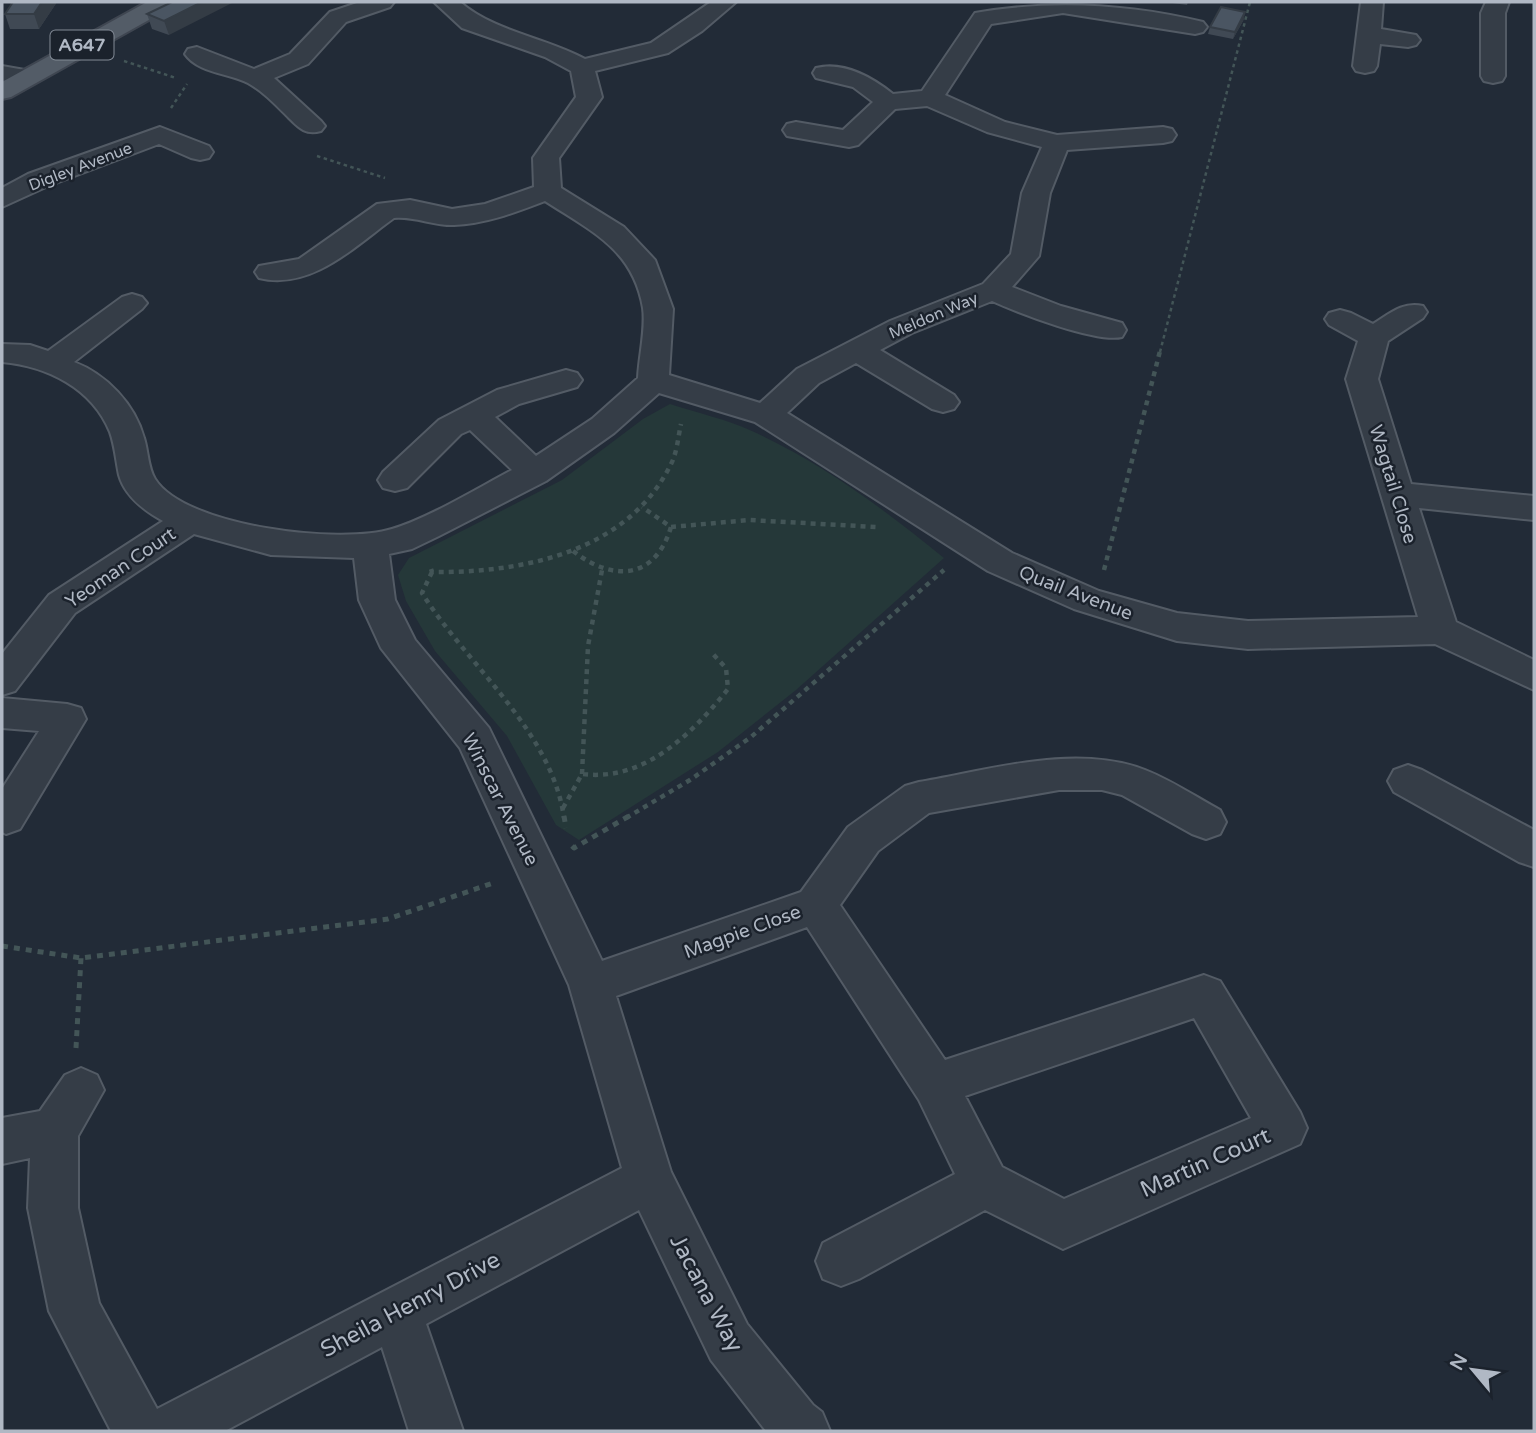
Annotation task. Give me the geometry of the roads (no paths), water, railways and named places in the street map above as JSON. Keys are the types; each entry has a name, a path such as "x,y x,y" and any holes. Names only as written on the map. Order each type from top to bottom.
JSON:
{"main road":[{"name":"A647","path":"2,92 164,2"}],"street":[{"path":"265,84 299,59 338,17 382,2"},
{"path":"446,2 470,23 554,52 582,67 659,48 725,2"},
{"path":"1365,66 1372,2"},
{"path":"1493,76 1493,13 1497,2"},
{"path":"930,98 983,18 1063,6 1089,8 1195,27"},
{"path":"1368,35 1408,40"},
{"path":"197,54 265,84 312,126"},
{"path":"548,191 546,158 589,97 582,67"},
{"path":"2,73 27,77"},
{"path":"825,73 861,81 888,102 930,98 996,127 1056,143 1163,135"},
{"path":"796,130 853,146 888,102"},
{"name":"Digley Avenue","path":"2,199 38,180 159,127 200,152"},
{"name":"Meldon Way","path":"766,415 808,376 901,327 993,290 1025,256 1037,193 1056,143"},
{"path":"269,272 307,267 359,229 385,200 452,217 490,212 548,191"},
{"path":"2,354 30,355 79,375 110,402 127,434 137,478 153,500 189,521 271,543 370,546 400,540 534,473 612,417 653,381 657,309 641,260 614,233 548,191"},
{"path":"993,290 1029,306 1111,330"},
{"path":"51,363 132,303"},
{"path":"1340,319 1374,337 1412,312"},
{"name":"Wagtail Close","path":"1374,337 1362,379 1440,630"},
{"path":"858,350 943,402"},
{"path":"395,480 450,427 508,397 566,380"},
{"name":"Quail Avenue","path":"653,381 766,415 1000,562 1096,603 1177,628 1248,635 1440,630 1534,676"},
{"path":"474,415 534,473"},
{"path":"1396,494 1534,508"},
{"name":"Yeoman Court","path":"2,681 62,604 189,521"},
{"name":"Winscar Avenue","path":"370,546 377,600 400,648 475,739 591,985 649,1179"},
{"path":"2,713 67,719 6,817"},
{"name":"Magpie Close","path":"591,985 816,905 863,839 919,798 1059,774 1102,774 1133,782 1206,822"},
{"path":"1408,781 1534,850"},
{"path":"816,905 934,1085 985,1184 841,1261"},
{"name":"Martin Court","path":"934,1085 1204,996 1283,1128 1063,1224 985,1184"},
{"path":"81,1090 54,1131 53,1208 75,1311 140,1431"},
{"path":"2,1141 54,1131"},
{"name":"Sheila Henry Drive","path":"171,1431 649,1179"},
{"name":"Jacana Way","path":"649,1179 729,1342 794,1424 803,1431"},
{"path":"396,1311 436,1431"}]}
